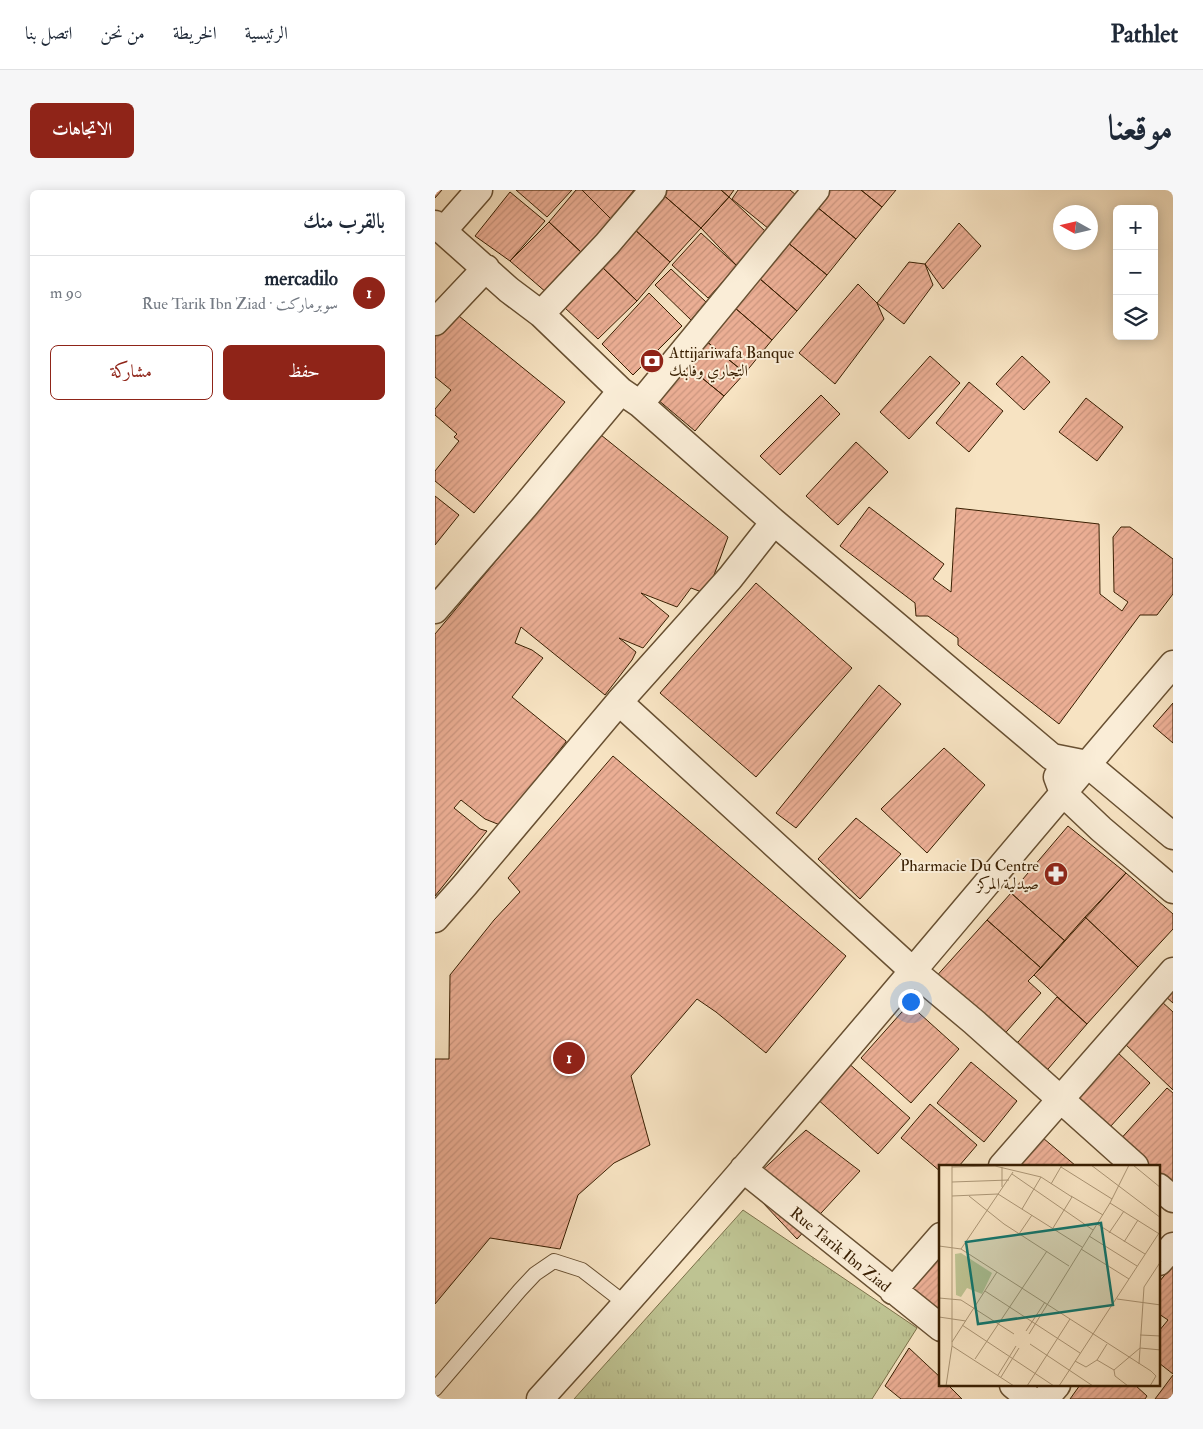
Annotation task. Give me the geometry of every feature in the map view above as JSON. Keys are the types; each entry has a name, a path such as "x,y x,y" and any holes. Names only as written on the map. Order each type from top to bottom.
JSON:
{"street":[{"path":"479,190 439,227 509,290 541,314 630,397 774,522 1052,757 1087,764 1173,836"},
{"path":"541,314 607,244 653,190"},
{"path":"435,610 526,505 630,397 816,190"},
{"path":"435,322 486,268"},
{"path":"435,919 619,702 730,578 774,522"},
{"path":"540,1399 626,1304 743,1169 1173,664"},
{"path":"619,702 912,970 974,1022 1134,1165"},
{"path":"1052,757 1063,793 1101,829 1173,890"},
{"path":"1003,1165 1173,971"},
{"name":"Rue Tarik Ibn Ziad","path":"743,1169 939,1326"},
{"path":"1161,1189 1173,1199"},
{"path":"893,1291 939,1238"},
{"path":"1161,1260 1173,1246"},
{"path":"1014,1386 1030,1399"},
{"path":"1045,1399 1056,1386"}],"lane":[{"path":"435,1389 535,1274 554,1261 582,1270 626,1304"}],"green space":[{"path":"743,1210 917,1328 872,1399 574,1399"}],"building":[{"path":"435,190 442,190 435,198"},
{"path":"516,190 572,190 547,217"},
{"path":"576,190 582,190 611,219 582,253 549,222"},
{"path":"582,190 634,190 611,219"},
{"path":"662,190 721,190 729,197 701,228 660,192"},
{"path":"721,190 734,190 729,197"},
{"path":"738,190 790,190 796,195 769,229 732,199"},
{"path":"821,190 861,190 882,207 856,239 811,202"},
{"path":"861,190 896,190 882,207"},
{"path":"510,192 545,221 510,261 475,236"},
{"path":"660,192 701,228 670,262 633,228"},
{"path":"729,197 766,232 737,266 701,228"},
{"path":"811,202 856,239 827,275 781,237"},
{"path":"549,222 582,253 547,293 510,261"},
{"path":"959,223 981,246 943,289 925,264"},
{"path":"633,228 670,262 637,301 599,264"},
{"path":"701,233 737,266 708,298 672,265"},
{"path":"781,237 827,275 797,311 752,272"},
{"path":"909,262 925,264 933,285 904,324 877,303"},
{"path":"599,264 637,301 598,339 564,307"},
{"path":"671,269 706,302 691,320 655,285"},
{"path":"752,272 797,311 772,340 727,301"},
{"path":"858,284 877,303 884,319 835,384 799,353"},
{"path":"649,293 682,326 633,375 602,344"},
{"path":"727,301 772,340 745,373 700,336"},
{"path":"454,312 565,402 474,513 435,481 435,471 459,441 454,437 457,434 435,415 435,409 451,390 435,377 435,335"},
{"path":"700,336 745,373 724,396 680,360"},
{"path":"930,356 960,383 909,439 880,412"},
{"path":"1022,356 1050,382 1024,410 996,384"},
{"path":"680,360 724,396 695,431 651,394"},
{"path":"969,382 1003,411 969,452 936,423"},
{"path":"821,395 840,414 780,475 760,456"},
{"path":"1086,398 1123,427 1097,461 1059,432"},
{"path":"601,435 728,537 707,594 691,588 677,607 641,593 669,616 643,648 619,638 636,652 605,695 521,627 515,643 532,650 543,658 512,697 566,742 500,825 485,819 461,800 454,808 480,829 487,831 435,896 435,634"},
{"path":"856,442 888,472 838,525 806,496"},
{"path":"435,496 459,515 435,545"},
{"path":"869,507 944,564 933,579 951,592 956,508 1099,524 1100,594 1122,611 1128,602 1114,592 1113,537 1121,527 1130,527 1173,559 1173,594 1157,615 1140,615 1059,724 958,645 958,638 928,616 916,616 915,603 840,546"},
{"path":"756,583 852,668 756,777 660,693"},
{"path":"879,685 901,704 796,828 776,813"},
{"path":"1173,703 1173,743 1153,726"},
{"path":"944,748 985,785 927,853 881,809"},
{"path":"613,756 846,956 766,1053 697,999 631,1076 650,1145 614,1163 578,1195 560,1249 490,1238 435,1304 435,1059 449,1059 450,975 494,920 520,892 508,878"},
{"path":"856,818 901,854 860,899 818,859"},
{"path":"1068,826 1126,873 1065,941 1011,893"},
{"path":"1126,873 1173,914 1173,929 1138,967 1085,917"},
{"path":"1011,893 1065,941 1041,968 987,920"},
{"path":"1085,917 1138,967 1087,1024 1034,975"},
{"path":"987,920 1041,968 1028,981 1041,993 999,1040 933,980"},
{"path":"1173,986 1173,1003 1165,996"},
{"path":"1057,997 1087,1024 1042,1076 1012,1049"},
{"path":"1161,1001 1173,1012 1173,1090 1123,1042"},
{"path":"909,1004 959,1049 911,1103 861,1058"},
{"path":"1117,1052 1150,1083 1110,1127 1077,1097"},
{"path":"846,1061 910,1118 878,1154 815,1097"},
{"path":"971,1062 1017,1101 984,1142 937,1103"},
{"path":"1167,1088 1173,1093 1173,1195 1161,1184 1161,1165 1142,1165 1117,1143"},
{"path":"930,1104 977,1145 960,1165 939,1165 939,1170 901,1138"},
{"path":"806,1130 860,1171 797,1239 746,1185"},
{"path":"1043,1138 1075,1165 1019,1165"},
{"path":"939,1255 939,1320 905,1293"},
{"path":"1173,1265 1173,1374 1161,1365 1161,1329 1168,1320 1161,1315 1161,1280"},
{"path":"909,1348 939,1376 939,1386 949,1386 962,1399 901,1399 885,1386"},
{"path":"1173,1375 1173,1399 1155,1399"},
{"path":"1079,1386 1136,1386 1147,1396 1145,1399 1070,1399"}],"place":[{"name":"Attijariwafa Banque التجاري وفابنك","path":"652,361"},
{"name":"Pharmacie Du Centre صيدلية المركز","path":"1056,874"},
{"name":"mercadilo","path":"569,1058"}]}
